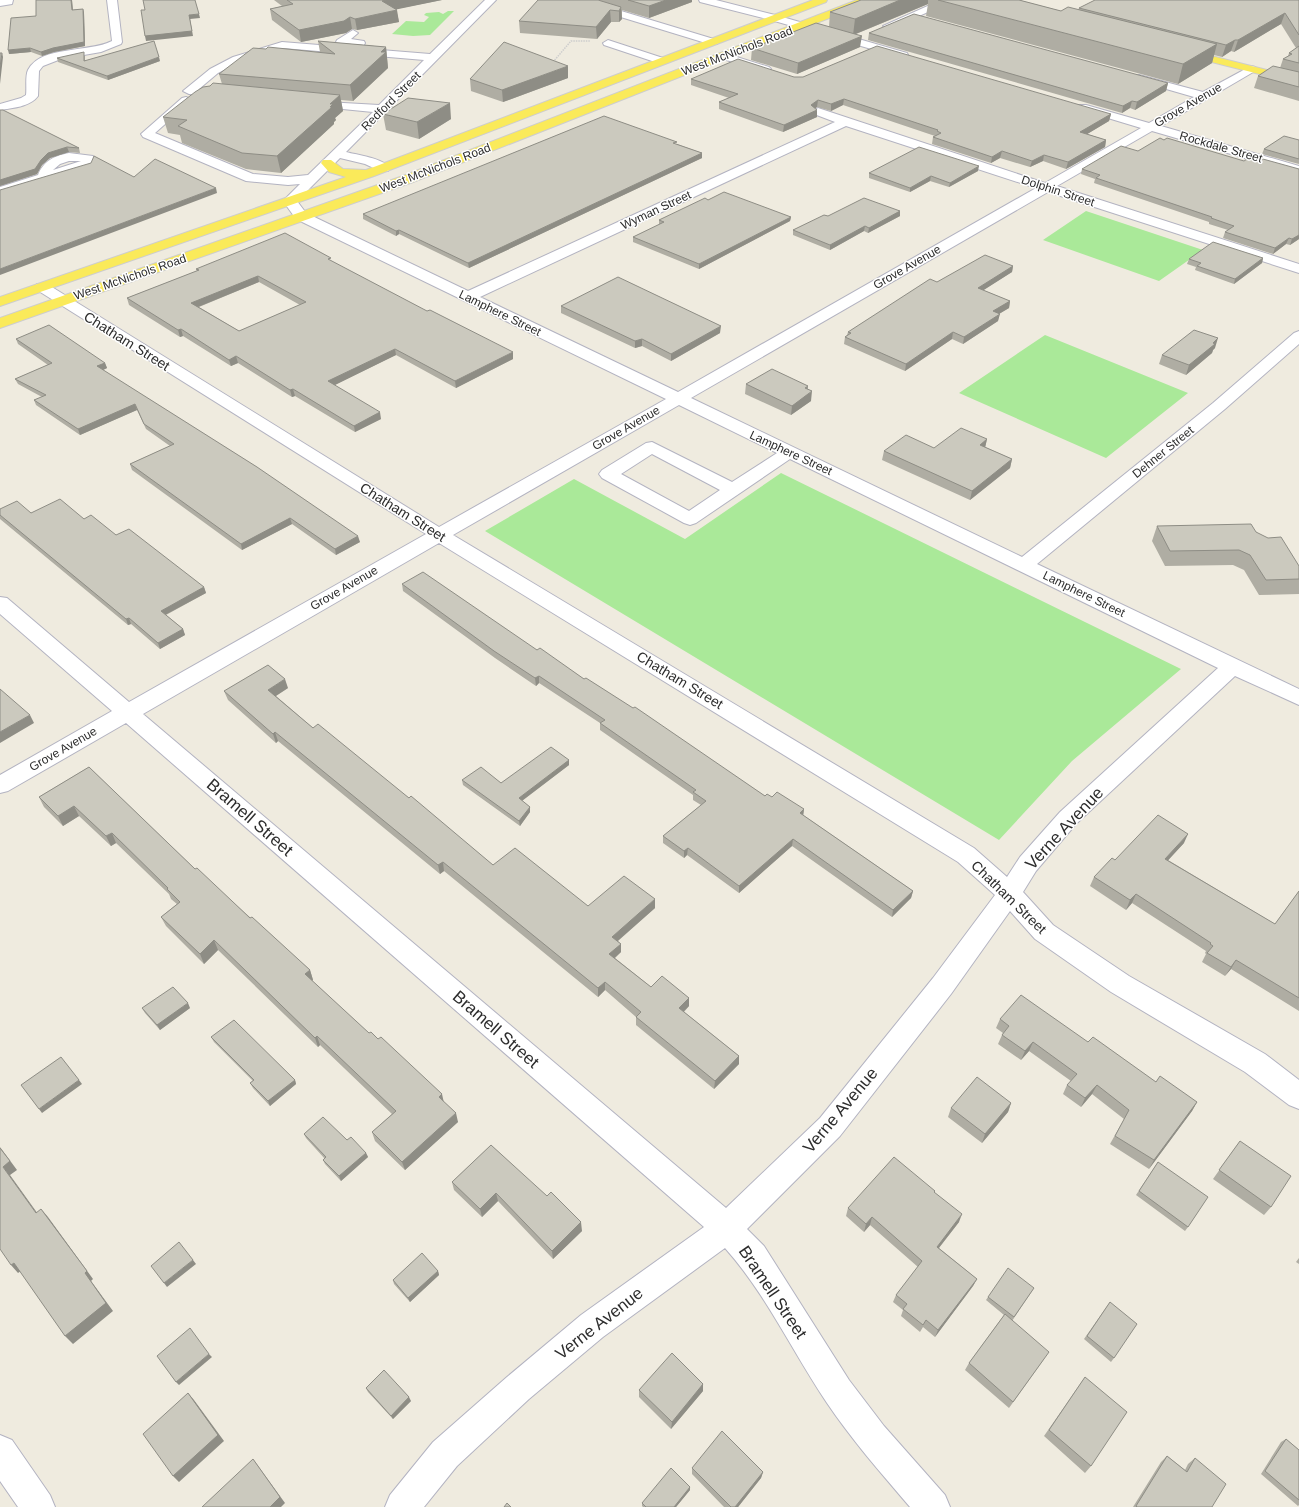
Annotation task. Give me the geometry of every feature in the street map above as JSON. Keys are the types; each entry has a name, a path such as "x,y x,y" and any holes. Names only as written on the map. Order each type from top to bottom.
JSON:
{"main road":[{"name":"West McNichols Road","path":"0,302 384,168 822,0"},
{"name":"West McNichols Road","path":"0,323 408,179 866,0"},
{"path":"750,28 766,31 774,36"},
{"path":"1171,48 1299,81"},
{"path":"432,149 457,160"},
{"path":"332,158 333,169 345,173 370,172"},
{"path":"384,168 408,179"}],"street":[{"path":"0,107 25,101 32,96 33,71 40,64 58,56 109,47 117,42 112,0"},
{"name":"Redford Street","path":"290,201 491,0"},
{"path":"596,0 592,5 713,42"},
{"path":"708,0 913,58"},
{"path":"853,41 950,0"},
{"path":"912,16 927,20"},
{"path":"353,33 341,42 437,54"},
{"path":"608,43 662,61"},
{"path":"310,180 288,181 251,178 147,134 190,97 236,98 189,91 214,71 237,59 282,46 437,54"},
{"path":"862,53 875,47"},
{"path":"724,56 776,72"},
{"name":"Grove Avenue","path":"0,785 677,399 1251,69"},
{"path":"1126,74 1204,96"},
{"path":"298,104 381,111"},
{"name":"Rockdale Street","path":"1072,104 1299,170"},
{"name":"Dolphin Street","path":"818,112 1299,269"},
{"name":"Wyman Street","path":"467,297 845,122"},
{"path":"332,158 369,161 384,168"},
{"path":"0,191 44,176"},
{"name":"Lamphere Street","path":"290,201 301,216 677,399 1299,698"},
{"name":"Chatham Street","path":"42,287 62,301 438,534 966,855 1010,894 1044,932 1120,984 1255,1063 1299,1096"},
{"name":"Dehner Street","path":"1024,565 1213,411 1299,336"},
{"path":"620,431 733,490"},
{"path":"652,447 608,474 690,519 789,452"},
{"name":"Bramell Street","path":"0,603 727,1228 753,1257 838,1391 872,1438 933,1507"},
{"name":"Verne Avenue","path":"402,1507 445,1454 518,1388 592,1326 727,1228 830,1127 942,986 1010,894 1028,864 1068,818 1232,667"},
{"path":"0,1452 38,1507"}],"path":[{"path":"549,66 571,41 578,39 592,41"}],"green space":[{"path":"448,11 454,11 430,35 413,36 392,34 406,21 424,22 429,17 424,15 426,13 439,12 443,14"},
{"path":"1086,211 1203,250 1159,281 1043,240"},
{"path":"1045,335 1188,393 1106,458 959,393"},
{"path":"781,473 1181,669 1072,761 999,840 485,531 574,479 685,539"}],"building":[{"path":"36,0 71,0 72,10 83,9 84,42 41,52 30,48 8,50 11,18 36,16"},
{"path":"143,0 195,0 199,14 189,15 192,31 145,36 141,10 145,10"},
{"path":"287,0 386,0 382,1 397,10 355,19 350,17 344,21 299,30 270,9 293,4"},
{"path":"538,0 598,0 621,7 619,11 610,10 596,27 519,21"},
{"path":"628,0 666,0 649,6"},
{"path":"861,0 900,0 855,19 830,12"},
{"path":"938,0 1019,0 1061,11 1068,7 1217,44 1183,64"},
{"path":"1095,0 1299,0 1299,35 1285,13 1238,40 1226,45 1079,8"},
{"path":"914,14 1168,83 1137,102 1132,101 1123,106 869,33"},
{"path":"816,23 862,36 798,63 752,48"},
{"path":"154,41 159,57 107,76 57,58 84,52 84,61"},
{"path":"318,41 386,47 381,52 386,52 350,85 219,74 253,48 266,49 268,47 335,54"},
{"path":"504,42 568,66 502,90 470,79"},
{"path":"877,46 1111,114 1080,132 1106,140 1068,162 1044,155 1032,161 1002,151 992,157 933,137 941,133 937,131 938,130 844,99 831,104 818,100 811,105 817,110 784,125 719,102 738,94 691,79 738,59 794,77 803,77"},
{"path":"1299,46 1299,63 1283,59 1292,54 1289,53"},
{"path":"0,53 2,53 0,67"},
{"path":"1273,66 1299,72 1299,87 1258,76"},
{"path":"213,83 340,95 330,104 333,104 330,107 332,107 277,156 242,153 178,126 187,120 163,117 195,92 203,87 210,86"},
{"path":"408,98 450,103 417,122 383,114"},
{"path":"0,110 3,110 79,148 67,147 48,153 35,169 0,180"},
{"path":"604,116 677,142 673,143 702,153 468,263 399,230 396,231 363,214"},
{"path":"1284,136 1299,140 1299,159 1264,149"},
{"path":"1160,138 1164,140 1167,138 1244,161 1252,156 1299,169 1299,235 1292,239 1289,238 1275,248 1225,232 1234,226 1211,218 1212,217 1096,178 1100,175 1082,169 1121,146 1138,151"},
{"path":"919,147 979,166 950,183 931,176 910,188 869,173"},
{"path":"94,156 134,177 155,159 216,188 0,269 0,190 91,163"},
{"path":"724,192 791,217 699,264 633,237 664,222 659,220 705,198 708,200"},
{"path":"864,198 900,211 869,228 865,226 830,245 793,230 824,215 828,216"},
{"path":"285,233 331,258 328,259 427,311 430,310 513,352 455,381 395,349 328,381 380,412 354,426 293,389 290,390 236,356 229,360 181,329 178,330 127,298 199,270 196,269","holes":["258,276 306,302 239,331 191,303"]},
{"path":"1213,242 1263,258 1235,279 1197,266 1201,263 1189,259"},
{"path":"985,255 1013,266 978,288 1010,301 993,311 1000,314 964,337 953,332 906,364 845,337 851,333 848,332 930,279 937,282"},
{"path":"618,277 721,326 671,354 642,339 635,341 561,306"},
{"path":"49,325 105,363 97,366 257,467 358,536 335,549 290,518 241,544 130,464 174,444 144,424 135,404 78,429 34,400 46,395 15,379 52,363 16,339"},
{"path":"1194,330 1218,338 1213,343 1215,344 1189,365 1162,355"},
{"path":"772,369 808,386 805,388 812,391 792,406 746,384"},
{"path":"961,428 987,439 980,445 1012,459 972,491 884,451 906,435 934,448"},
{"path":"60,499 84,519 91,515 116,535 129,529 204,587 161,611 183,629 158,643 129,618 126,619 0,515 0,509 17,501 31,513"},
{"path":"1251,524 1256,532 1268,538 1281,537 1299,566 1299,579 1266,580 1250,555 1239,550 1170,551 1157,526"},
{"path":"423,572 537,650 540,648 584,679 586,678 633,708 635,707 765,796 767,794 772,797 777,792 804,809 800,813 913,891 893,910 793,839 739,886 688,848 684,851 663,836 706,801 693,792 696,790 600,723 605,720 539,676 535,678 494,651 402,584"},
{"path":"268,665 285,679 268,690 313,728 318,724 409,798 411,796 493,865 515,848 588,906 624,876 655,899 612,937 621,944 609,954 651,987 662,976 689,998 679,1008 739,1056 715,1081 636,1017 641,1012 605,982 598,988 443,862 438,865 275,732 273,734 224,691"},
{"path":"0,689 30,715 0,732"},
{"path":"551,747 569,760 519,798 530,807 519,821 462,780 481,767 501,783"},
{"path":"89,767 195,869 197,868 250,918 252,917 310,970 305,974 369,1033 371,1032 378,1039 381,1037 442,1094 439,1097 456,1113 402,1162 372,1132 396,1111 317,1036 315,1038 214,940 200,954 161,917 180,902 167,889 168,888 112,833 106,836 74,806 58,816 39,797"},
{"path":"1158,815 1188,834 1165,859 1275,924 1299,891 1299,998 1236,960 1231,967 1207,953 1213,946 1210,944 1211,943 1136,894 1130,900 1094,877 1112,858 1115,860"},
{"path":"173,987 188,1003 157,1025 142,1008"},
{"path":"1021,995 1088,1042 1093,1037 1156,1082 1160,1076 1197,1102 1154,1160 1115,1136 1129,1110 1097,1085 1085,1098 1067,1085 1077,1074 1033,1042 1025,1051 1002,1035 1009,1026 1000,1019"},
{"path":"234,1020 295,1080 268,1101 250,1083 254,1080 211,1037"},
{"path":"61,1057 79,1080 39,1109 21,1085"},
{"path":"977,1077 1011,1103 985,1134 951,1108"},
{"path":"323,1117 347,1140 351,1137 366,1153 339,1176 323,1160 326,1157 304,1134"},
{"path":"1240,1141 1291,1176 1271,1207 1219,1170"},
{"path":"491,1145 547,1196 551,1192 581,1222 552,1251 496,1193 480,1209 452,1182"},
{"path":"0,1148 10,1161 3,1167 36,1213 41,1209 87,1271 85,1273 106,1303 65,1336 14,1263 11,1265 0,1249"},
{"path":"894,1157 962,1214 937,1247 977,1279 938,1330 926,1320 923,1325 903,1309 907,1304 896,1295 922,1261 872,1217 866,1224 848,1208"},
{"path":"1158,1162 1208,1197 1188,1227 1139,1191"},
{"path":"179,1242 193,1260 164,1283 151,1266"},
{"path":"422,1253 438,1271 408,1298 393,1280"},
{"path":"1008,1268 1034,1288 1014,1317 988,1297"},
{"path":"1110,1302 1137,1324 1114,1358 1087,1336"},
{"path":"1005,1314 1049,1352 1013,1402 969,1363"},
{"path":"190,1328 209,1354 176,1382 157,1356"},
{"path":"672,1353 703,1384 672,1422 639,1390"},
{"path":"384,1370 409,1397 391,1416 366,1388"},
{"path":"1085,1377 1127,1412 1091,1466 1049,1430"},
{"path":"188,1393 218,1435 173,1476 143,1434"},
{"path":"722,1431 763,1472 735,1507 731,1507 692,1468"},
{"path":"1286,1439 1299,1450 1299,1500 1265,1471"},
{"path":"1167,1456 1187,1472 1195,1458 1226,1484 1212,1507 1136,1506"},
{"path":"253,1459 280,1497 270,1507 202,1507"},
{"path":"671,1468 690,1487 674,1507 646,1507 642,1503"},
{"path":"507,1503 511,1507 504,1507"}]}
